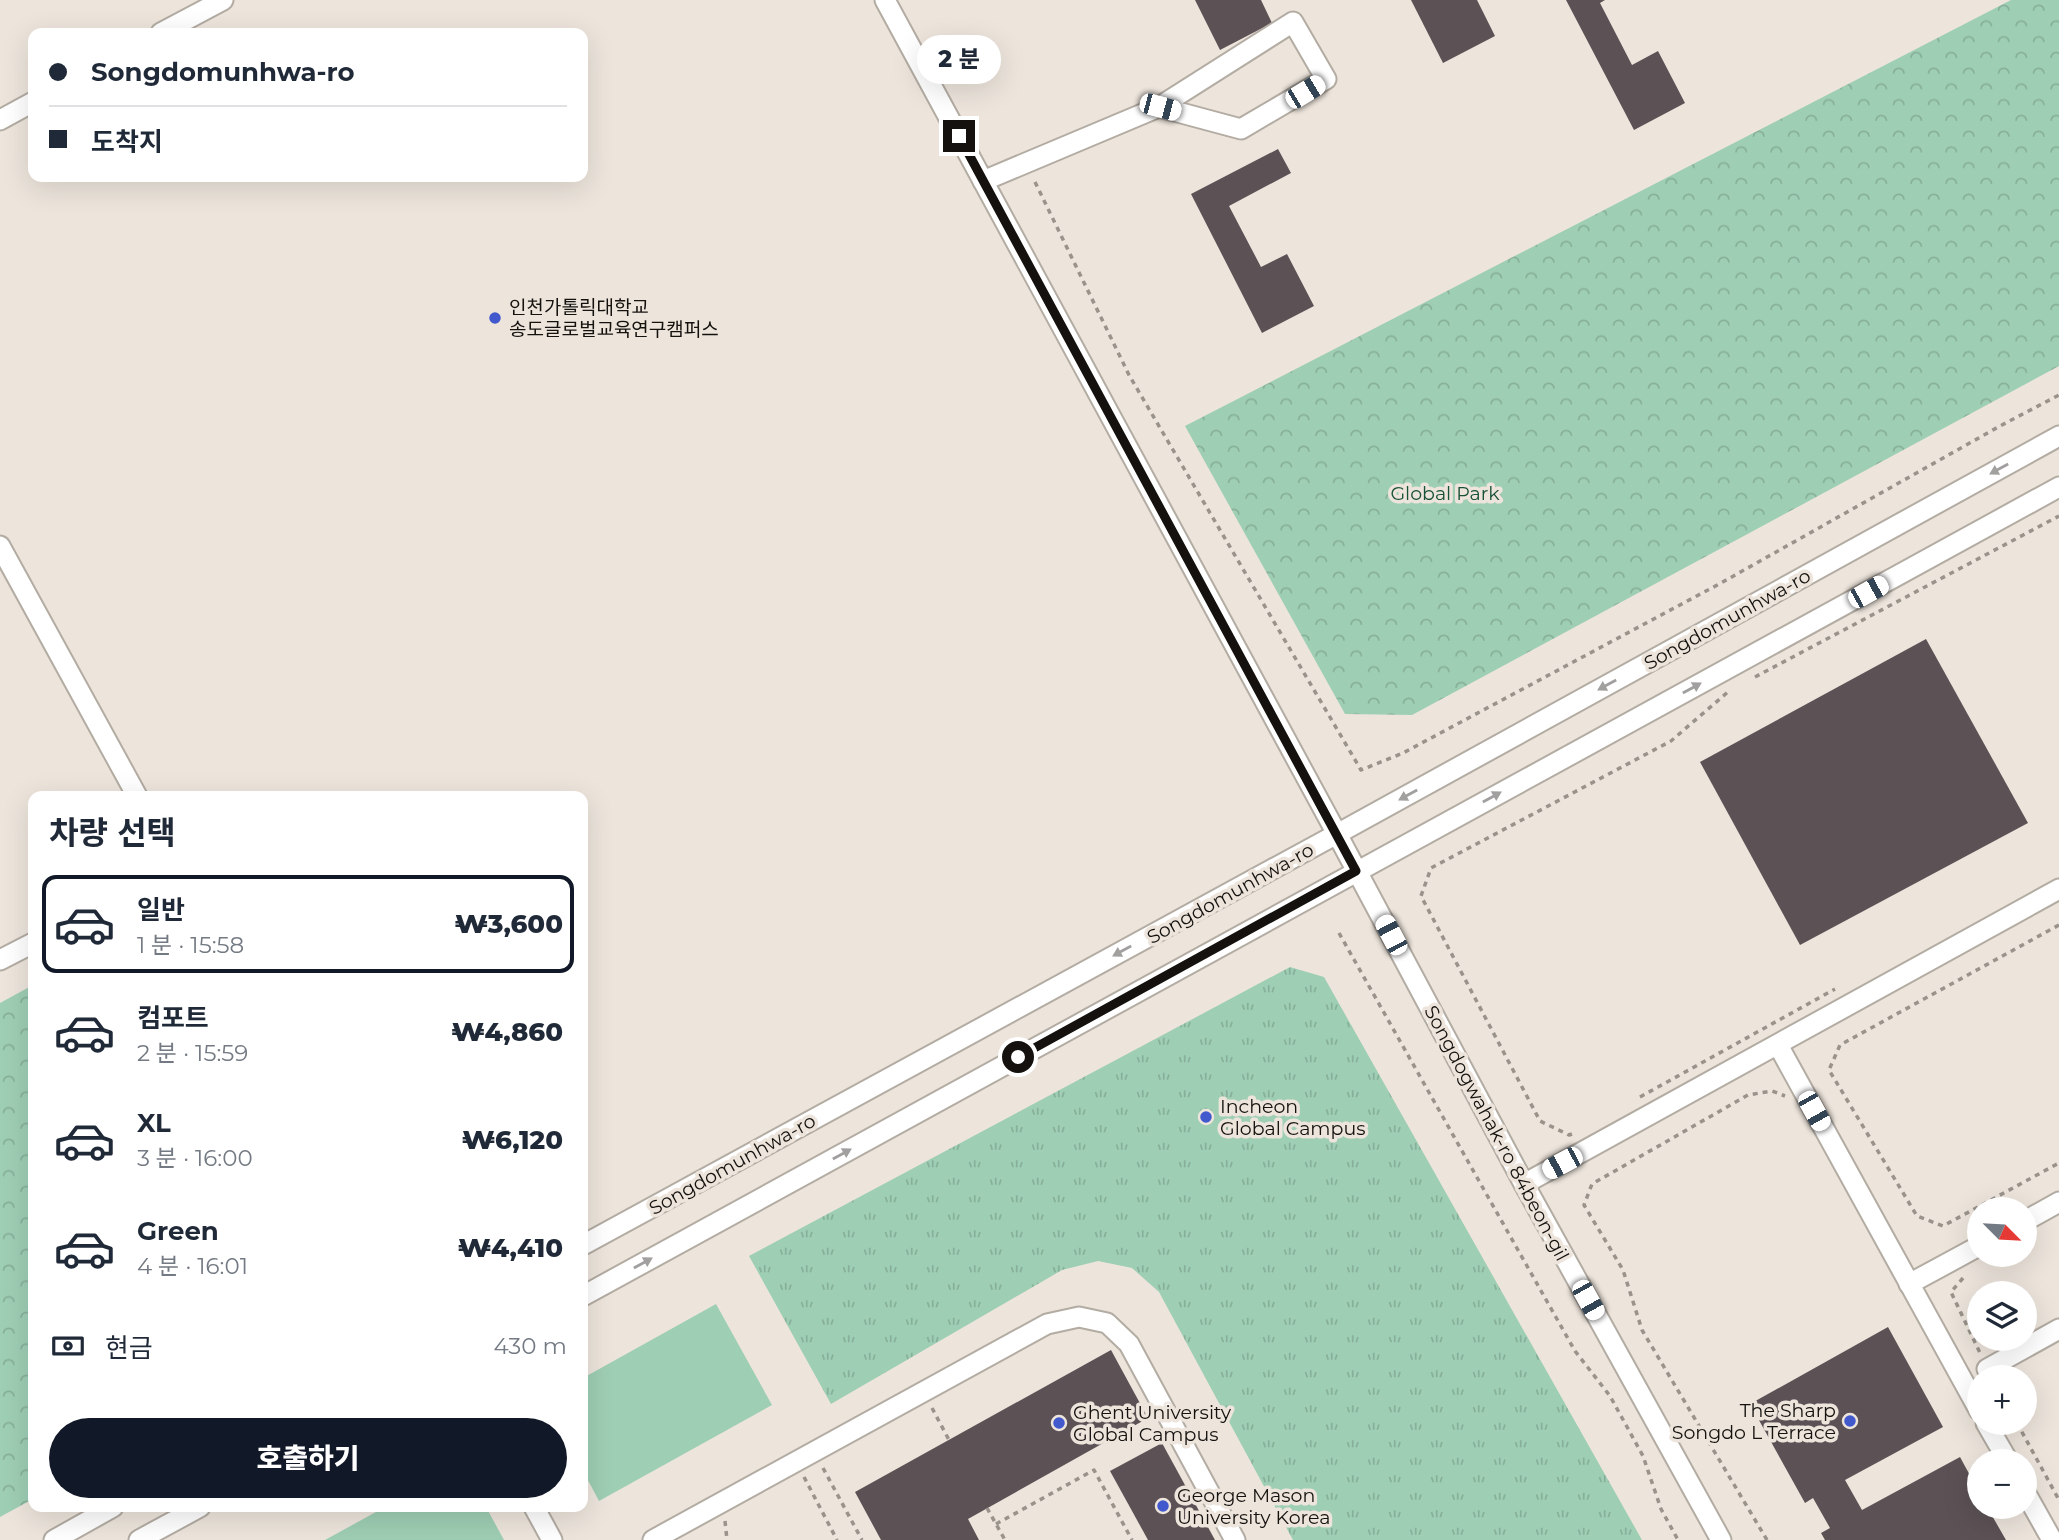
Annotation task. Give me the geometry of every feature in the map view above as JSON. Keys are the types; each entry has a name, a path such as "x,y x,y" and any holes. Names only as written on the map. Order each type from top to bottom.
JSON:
{"street":[{"path":"170,28 223,0"},
{"name":"Songdogwahak-ro 84beon-gil","path":"885,0 1524,1184 1721,1540"},
{"path":"983,181 1160,107 1293,22 1326,79 1241,130 1160,107"},
{"path":"0,120 28,105"},
{"name":"Songdomunhwa-ro","path":"588,1242 2059,436"},
{"path":"588,1293 2059,487"},
{"path":"0,546 133,791"},
{"path":"1524,1184 2059,889"},
{"path":"0,960 28,946"},
{"path":"1778,1045 1967,1388"},
{"path":"2037,1214 2059,1202"},
{"path":"1909,1284 1967,1253"},
{"path":"653,1540 1047,1324 1079,1317 1107,1322 1129,1343 1235,1540"},
{"path":"1993,1365 2059,1329"},
{"path":"54,1540 104,1512"},
{"path":"139,1540 191,1512"},
{"path":"537,1512 552,1540"},
{"path":"2037,1513 2052,1540"}],"path":[{"path":"1035,182 1129,375 1361,770 1403,753 1721,583 2059,395"},
{"path":"1753,679 2059,516"},
{"path":"1581,1129 1569,1135 1541,1121 1420,896 1431,868 1671,741 1728,692 1740,685"},
{"path":"2059,925 1840,1045 1829,1070 1917,1216 1943,1226 2059,1163"},
{"path":"1339,933 1575,1350 1610,1396 1643,1456 1661,1509 1678,1540"},
{"path":"1639,1097 1828,992"},
{"path":"1767,1540 1642,1330 1623,1270 1584,1205 1592,1184 1748,1095 1772,1091 1788,1096"},
{"path":"1951,1292 1986,1365"},
{"path":"936,1415 949,1440"},
{"path":"2024,1435 2059,1500"},
{"path":"814,1451 862,1540"},
{"path":"795,1462 837,1540"},
{"path":"996,1524 1094,1470 1132,1540"},
{"path":"987,1508 1005,1540"}],"green space":[{"name":"Global Park","path":"2011,0 2059,0 2059,366 1412,715 1345,714 1185,426"},
{"path":"1290,967 1324,977 1642,1540 1293,1540 1159,1292 1132,1268 1098,1261 1062,1270 831,1404 749,1256"},
{"path":"28,988 28,1502 0,1517 0,1003"},
{"path":"716,1304 772,1405 599,1501 588,1480 588,1375"},
{"path":"376,1512 489,1512 504,1540 325,1540"}],"building":[{"path":"1195,0 1261,0 1272,23 1220,50"},
{"path":"1411,0 1477,0 1495,36 1443,63"},
{"path":"1566,0 1605,0 1600,3 1632,65 1658,51 1685,103 1634,130"},
{"path":"1278,149 1291,173 1229,206 1261,267 1287,254 1314,306 1262,333 1191,194"},
{"path":"1926,639 2028,823 1800,945 1700,762"},
{"name":"The Sharp Songdo L Terrace","path":"1888,1327 1943,1427 1845,1480 1862,1510 1960,1457 1967,1470 1967,1519 1994,1519 2006,1540 1825,1540 1821,1533 1830,1528 1813,1498 1805,1503 1750,1404"},
{"path":"1111,1350 1148,1418 968,1519 979,1540 881,1540 855,1492"},
{"name":"George Mason University Korea","path":"1162,1443 1215,1540 1148,1540 1110,1471"}],"place":[{"name":"인천가톨릭대학교 송도글로벌교육연구캠퍼스","path":"495,318"},
{"name":"Incheon Global Campus","path":"1206,1117"},
{"name":"The Sharp Songdo L Terrace","path":"1850,1421"},
{"name":"Ghent University Global Campus","path":"1059,1423"},
{"name":"George Mason University Korea","path":"1163,1506"}],"route":[{"path":"959,136 1356,871 1018,1057"}]}
